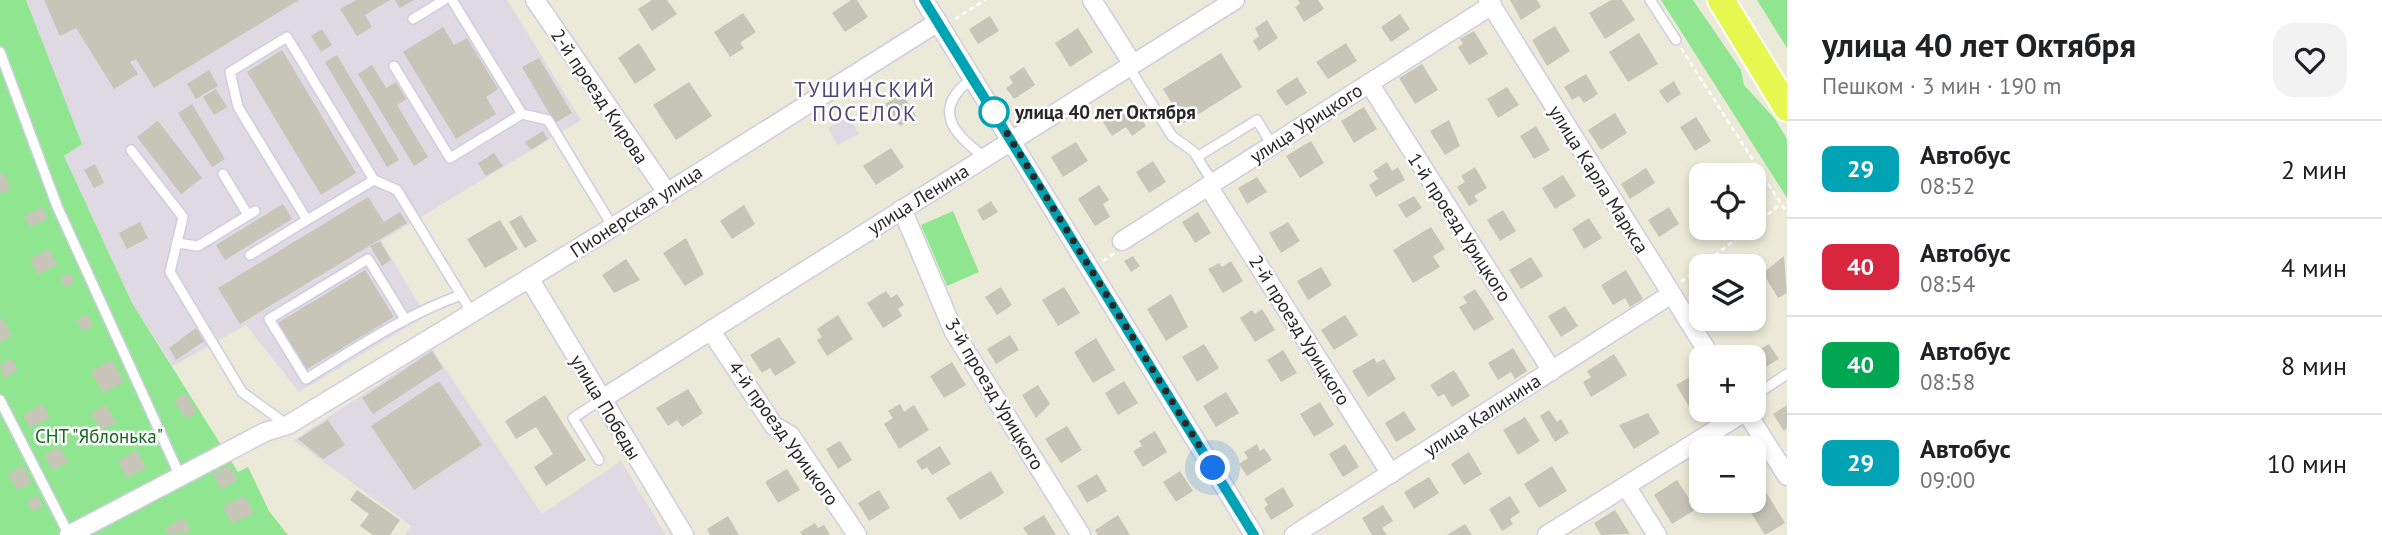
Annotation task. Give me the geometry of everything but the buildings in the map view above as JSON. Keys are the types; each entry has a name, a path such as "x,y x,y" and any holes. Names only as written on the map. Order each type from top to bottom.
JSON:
{"main road":[{"path":"1721,0 1787,108"},
{"path":"1739,0 1787,79"}],"street":[{"name":"2-й проезд Кирова","path":"535,0 666,191"},
{"path":"924,0 1254,535"},
{"path":"1092,0 1130,64"},
{"name":"улица Ленина","path":"602,399 1235,0"},
{"name":"улица Урицкого","path":"1122,241 1490,3"},
{"name":"улица Карла Маркса","path":"1490,3 1703,345"},
{"name":"Пионерская улица","path":"69,535 265,432 288,425 613,227 666,191 938,22"},
{"name":"1-й проезд Урицкого","path":"1369,83 1552,370"},
{"name":"2-й проезд Урицкого","path":"1211,184 1391,474"},
{"name":"3-й проезд Урицкого","path":"902,209 954,332 1081,535"},
{"name":"улица Победы","path":"529,278 684,535"},
{"name":"улица Калинина","path":"1294,535 1669,293"},
{"name":"4-й проезд Урицкого","path":"710,331 774,426 790,435 857,535"},
{"path":"1547,535 1724,422"},
{"path":"1757,422 1787,476"},
{"path":"1626,486 1657,535"}],"lane":[{"path":"413,19 444,0"},
{"path":"452,0 522,114"},
{"path":"1650,0 1676,40"},
{"path":"307,220 238,107 230,72 287,37 374,180 397,190 472,313"},
{"path":"0,52 57,205 180,476"},
{"path":"1130,64 1172,136 1197,157 1211,184"},
{"path":"394,66 450,158 522,114 548,120 613,227"},
{"path":"973,78 955,95 950,108 950,121 953,131 962,142 985,157"},
{"path":"1197,157 1257,120 1272,145"},
{"path":"131,150 183,217 170,272 242,392 288,425"},
{"path":"177,243 198,246 251,213 223,174"},
{"path":"250,254 374,180"},
{"path":"405,319 368,259 269,319 306,379 422,309 461,295"},
{"path":"1766,391 1787,374"},
{"path":"599,460 573,418 602,399"},
{"path":"0,400 69,535"}],"path":[{"path":"938,22 951,21 985,0"},
{"path":"1676,40 1787,213"},
{"path":"1766,215 1781,204"},
{"path":"1669,293 1735,240"},
{"path":"1090,268 1115,254 1122,241"}],"shaded area":[{"path":"26,0 507,0 581,120 381,241 426,316 299,392 246,325 173,366 132,303 64,156 81,144"},
{"path":"849,117 859,134 837,145 828,128"},
{"path":"432,349 542,514 621,461 666,535 405,535 411,526 294,440"}],"green space":[{"name":"СНТ \"Яблонька\"","path":"0,0 26,0 82,144 64,156 132,303 238,472 248,467 269,511 288,535 0,535"},
{"path":"1661,0 1693,0 1741,70 1744,85 1775,119 1787,139 1787,198"},
{"path":"1757,0 1787,0 1787,48"},
{"path":"953,211 979,272 947,286 921,225"}],"bus line":[{"name":"29","path":"924,0 1254,535"}],"place":[{"name":"улица 40 лет Октября","path":"994,112"}],"district":[{"name":"ТУШИНСКИЙ ПОСЕЛОК","path":"865,101"}],"route":[{"path":"994,112 1213,468"}]}
